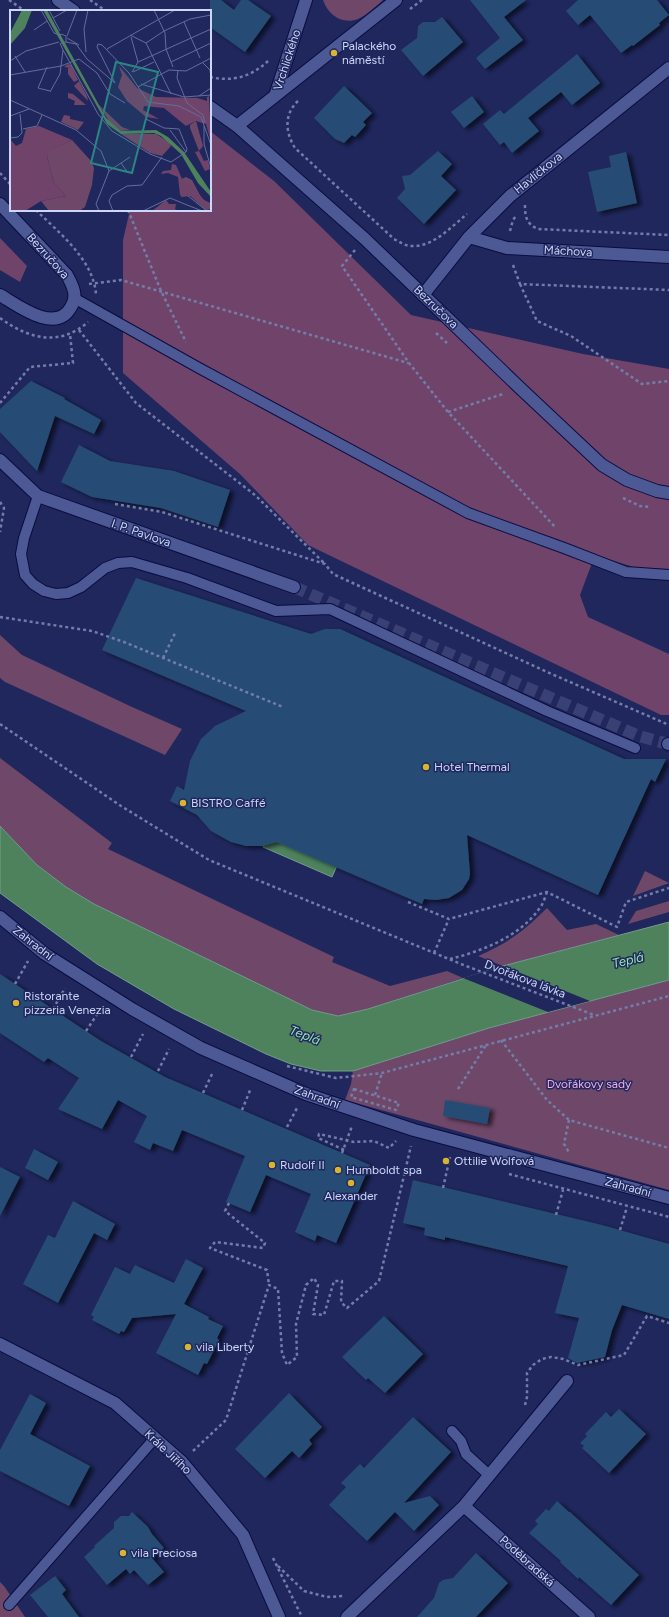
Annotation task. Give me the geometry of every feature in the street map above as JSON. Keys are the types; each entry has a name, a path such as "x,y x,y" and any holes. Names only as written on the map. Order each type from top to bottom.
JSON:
{"street":[{"path":"58,0 73,10"},
{"name":"Vrchlického","path":"237,126 275,96 306,0"},
{"path":"275,96 396,0"},
{"name":"Havlíčkova","path":"423,295 469,237 510,196 669,68"},
{"name":"Bezručova","path":"211,108 237,126 365,239 602,465 626,480 657,491 669,492"},
{"name":"Bezručova","path":"0,204 67,275 73,286 74,298"},
{"name":"Máchova","path":"469,237 507,248 669,257"},
{"path":"0,295 36,316 52,319 59,318 66,314 70,310 74,298"},
{"name":"I. P. Pavlova","path":"0,460 38,496 294,587"},
{"name":"Zahradní","path":"0,917 45,954 132,1009 201,1048 306,1094 414,1130 669,1198"},
{"name":"Krále Jiřího","path":"0,1344 115,1403 182,1462 243,1535 279,1617"},
{"path":"347,1617 464,1506 567,1380"},
{"name":"Poděbradská","path":"464,1506 589,1617"}],"lane":[{"path":"74,298 199,368 468,513 626,572 669,575"},
{"path":"38,496 24,538 21,554 25,575 33,584 44,591 56,594 68,593 81,588 105,568 118,563 132,562 186,578 276,611 330,609 547,711 635,748"},
{"path":"452,1431 461,1441 466,1454 490,1475"},
{"path":"9,1605 155,1438"}],"path":[{"path":"9,0 24,10"},
{"path":"90,0 105,10"},
{"path":"410,10 422,0"},
{"path":"211,77 228,80 251,74 270,58"},
{"path":"303,97 291,109 288,117 287,131 295,148 394,239 411,246 424,244 438,237 472,209"},
{"path":"0,174 10,184"},
{"path":"521,209 528,199"},
{"path":"525,205 527,221 531,226 538,228 669,235"},
{"path":"128,211 161,291 199,368"},
{"path":"518,212 510,227 507,248 520,284 537,321 571,336 642,384 669,381"},
{"path":"365,239 342,266 409,363 448,412 557,528"},
{"path":"95,284 121,280 409,363"},
{"path":"520,284 669,290"},
{"path":"0,403 30,367 73,363 70,335 79,330 136,403 255,495 325,564 333,574 547,672 669,725"},
{"path":"448,412 505,393"},
{"path":"0,502 4,508 0,532"},
{"path":"108,503 162,512 325,564"},
{"path":"0,617 92,631 283,707"},
{"path":"162,658 176,631"},
{"name":"Dvořákova lávka","path":"0,724 121,806 209,860 450,960 594,1015"},
{"path":"408,902 450,919 547,892 616,927 626,902 669,888"},
{"path":"450,960 474,953 494,944 517,930 540,909 547,892"},
{"path":"434,953 450,919"},
{"path":"15,984 28,961"},
{"path":"53,1009 65,988"},
{"path":"285,1065 336,1078 382,1073 669,996"},
{"path":"86,1031 100,1010"},
{"path":"131,1057 143,1034"},
{"path":"501,1040 547,1100 569,1120 669,1148"},
{"path":"458,1089 486,1044"},
{"path":"158,1071 169,1049"},
{"path":"203,1093 213,1072"},
{"path":"375,1095 382,1073"},
{"path":"242,1110 251,1088"},
{"path":"354,1089 399,1103"},
{"path":"287,1127 297,1107"},
{"path":"342,1153 352,1126"},
{"path":"268,1285 278,1289 282,1353 287,1365 297,1357 296,1324 306,1285 314,1278 318,1285 313,1314 324,1315 334,1281 342,1281 341,1302 347,1308 379,1281 414,1130"},
{"path":"344,1150 318,1138 319,1134 347,1139 354,1142 374,1141 389,1148 396,1140"},
{"path":"443,1188 450,1157"},
{"path":"556,1215 563,1190"},
{"path":"182,1462 226,1420 268,1285 267,1270 210,1248 215,1242 263,1248 265,1243 225,1211 229,1203"},
{"path":"620,1230 627,1207"},
{"path":"524,1408 527,1397 527,1373 533,1365 542,1359 551,1357 563,1359 578,1365 624,1355 647,1316 669,1324"},
{"path":"278,1566 304,1591 327,1597 350,1595"}],"green space":[{"path":"323,0 383,0 358,19 346,21 341,20 332,14 328,10"},
{"path":"0,635 22,655 182,729 165,755 5,682 0,678"},
{"path":"0,758 112,843 108,849 334,957 332,962 390,986 447,971 463,978 368,1009 338,1016 312,1010 94,904 66,887 37,865 0,826"},
{"path":"645,871 669,883 633,896"},
{"path":"669,901 669,912 628,924 636,911"},
{"path":"547,908 567,930 596,924 619,935 503,966 478,956 515,936"},
{"name":"Dvořákovy sady","path":"669,980 669,1190 345,1100 351,1084 353,1071 489,1028"},
{"path":"0,1582 4,1586 25,1617 0,1617"}],"shaded area":[{"path":"211,132 274,181 411,315 583,354 669,369 669,569 637,568 595,555 580,595 588,617 669,654 669,715 661,715 308,545 241,475 123,373 123,240 130,211 211,211"},
{"path":"0,238 27,266 20,282 0,270"}],"water":[{"name":"Teplá","path":"0,826 37,865 66,887 94,904 312,1010 338,1016 368,1009 503,966 669,922 669,980 489,1028 353,1071 321,1071 291,1064 266,1054 174,1009 97,964 0,893"},
{"path":"270,830 339,861 332,877 263,847"}],"pier":[{"path":"503,966 590,1001 548,1012 463,978"}],"building":[{"path":"210,0 221,0 234,10 241,0 248,0 271,16 245,52 211,28"},
{"path":"470,0 526,0 504,17 523,40 485,69 476,58 500,38"},
{"path":"578,0 657,0 669,15 659,23 660,25 633,46 632,45 621,53 590,15 578,25 566,11"},
{"path":"442,17 463,42 423,76 401,50 417,38 418,26 423,22 435,22"},
{"path":"577,54 600,83 572,105 561,92 528,118 539,131 512,153 504,142 500,145 483,124 500,110 504,114"},
{"path":"344,86 372,113 363,122 366,125 355,137 352,135 344,143 335,139 314,118"},
{"path":"472,96 484,112 464,128 451,112"},
{"path":"438,151 452,164 441,176 456,190 424,224 397,198 405,189 402,176 410,175"},
{"path":"626,152 637,203 597,212 588,172 611,167 609,156"},
{"path":"31,381 65,398 64,399 101,420 94,434 55,416 37,471 0,432 0,409"},
{"path":"79,445 110,461 174,471 230,490 218,527 161,508 92,497 61,482"},
{"name":"Hotel Thermal","path":"136,578 311,634 325,629 340,629 624,759 666,759 655,782 651,779 598,895 467,835 470,874 469,879 462,890 449,898 436,900 424,899 422,904 277,842 262,846 246,846 231,842 211,831 197,815 170,801 177,786 184,790 190,761 201,739 215,726 246,711 102,650"},
{"path":"0,974 101,1041 165,1077 370,1165 336,1243 317,1235 315,1241 295,1232 311,1194 266,1175 250,1212 226,1202 245,1156 182,1130 173,1151 153,1143 150,1150 134,1142 147,1116 118,1100 102,1129 58,1109 79,1078 48,1058 44,1062 0,1033"},
{"path":"445,1100 490,1108 487,1124 443,1116"},
{"path":"34,1149 58,1162 48,1180 25,1168"},
{"path":"0,1167 20,1177 0,1216"},
{"path":"413,1180 602,1225 669,1244 669,1319 622,1305 612,1330 605,1357 577,1363 568,1358 579,1318 555,1313 568,1266 445,1237 445,1240 424,1235 425,1228 403,1223"},
{"path":"73,1201 115,1224 107,1240 94,1233 58,1303 23,1284 48,1235 55,1238"},
{"path":"186,1259 203,1268 184,1304 209,1317 208,1319 223,1326 217,1338 219,1340 207,1364 204,1363 198,1375 156,1353 176,1314 132,1318 124,1332 121,1331 119,1334 92,1320 94,1317 91,1315 115,1267 130,1274 135,1265 174,1283"},
{"path":"384,1316 423,1354 385,1393 368,1378 366,1380 342,1357"},
{"path":"289,1393 322,1427 309,1440 312,1444 299,1458 292,1451 265,1478 235,1449"},
{"path":"30,1394 46,1403 30,1434 90,1466 69,1506 0,1471 0,1450"},
{"path":"619,1409 646,1434 609,1473 582,1448 584,1446 580,1443 587,1436 585,1434 606,1412 611,1417"},
{"path":"413,1417 451,1452 404,1503 430,1496 439,1505 414,1531 395,1512 367,1541 329,1505 346,1487 341,1483 360,1464 364,1468"},
{"path":"557,1501 639,1575 611,1605 579,1577 578,1579 560,1562 561,1561 529,1533 538,1524 535,1521 546,1509 549,1511"},
{"name":"vila Preciosa","path":"132,1512 148,1527 164,1548 152,1558 164,1572 148,1585 134,1570 130,1574 126,1569 107,1585 84,1557 114,1528 114,1522 121,1516 129,1516"},
{"path":"476,1553 508,1583 476,1617 417,1617 434,1598 439,1583 443,1580 453,1578"},
{"path":"55,1576 66,1590 62,1594 79,1617 48,1617 30,1595"}],"tunnel":[{"path":"294,587 639,736 668,744"}],"place":[{"name":"Palackého náměstí","path":"334,53"},
{"name":"Hotel Thermal","path":"426,767"},
{"name":"BISTRO Caffé","path":"183,803"},
{"name":"Ristorante pizzeria Venezia","path":"16,1003"},
{"name":"Ottilie Wolfová","path":"446,1161"},
{"name":"Rudolf II","path":"272,1165"},
{"name":"Humboldt spa","path":"338,1170"},
{"name":"Alexander","path":"351,1183"},
{"name":"vila Liberty","path":"188,1347"},
{"name":"vila Preciosa","path":"123,1553"}]}
